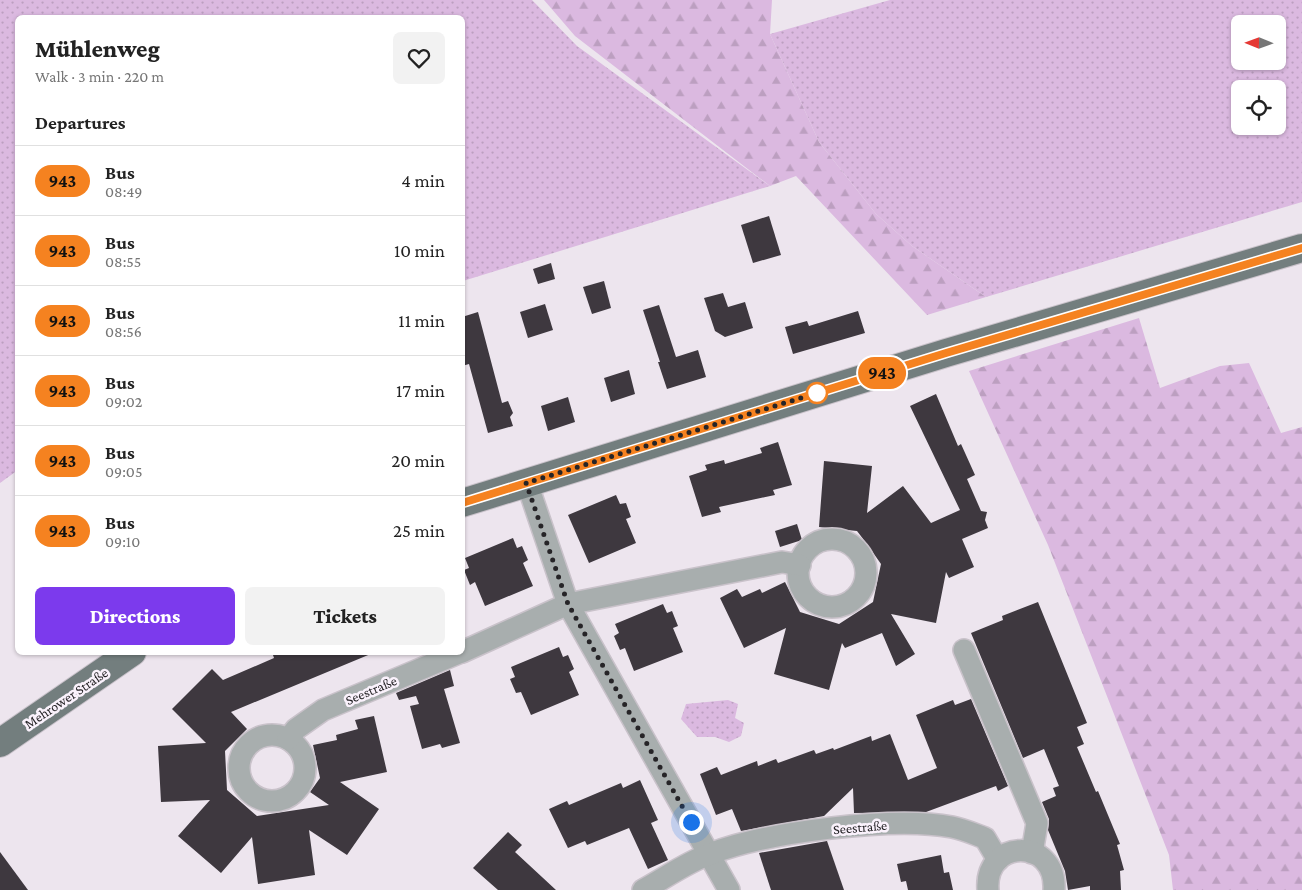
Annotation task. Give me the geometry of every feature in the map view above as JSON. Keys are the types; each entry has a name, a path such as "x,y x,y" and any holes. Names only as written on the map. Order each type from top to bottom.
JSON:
{"main road":[{"path":"465,502 946,353 1302,248"},
{"name":"Mehrower Straße","path":"0,743 128,655"}],"street":[{"path":"526,483 568,604 729,890"},
{"name":"Seestraße","path":"465,651 568,604 782,562 800,565"},
{"path":"964,650 1037,823 1032,852"},
{"name":"Seestraße","path":"288,739 296,728 323,710 455,655"},
{"name":"Seestraße","path":"643,890 710,854 759,840 835,829 902,824 952,827 985,838 998,860"},
{"path":"988,890 987,880 991,869 998,860 1016,850 1032,852 1045,860 1051,869 1054,890"}],"green space":[{"path":"0,0 532,0 577,46 770,186 465,280 465,15 15,15 15,472 0,483"},
{"path":"544,0 772,0 770,34 819,142 876,214 912,246 986,297 927,315 796,176 770,186 575,36"},
{"path":"890,0 1302,0 1302,202 986,297 912,246 876,214 819,142 770,34"},
{"path":"1139,318 1160,388 1220,366 1249,363 1281,433 1302,427 1302,890 1173,890 1169,855 1048,545 969,371"},
{"path":"728,700 738,704 735,718 744,723 741,736 729,742 715,737 697,737 681,719 686,704"}],"building":[{"path":"769,216 781,255 753,263 741,225"},
{"path":"551,263 555,279 538,284 533,269"},
{"path":"604,281 611,308 592,314 583,287"},
{"path":"723,293 728,307 745,302 753,328 725,337 715,331 704,298"},
{"path":"545,304 553,330 528,338 520,312"},
{"path":"659,305 676,357 698,350 706,377 667,389 643,310"},
{"path":"858,311 865,333 793,354 785,327 807,321 809,326"},
{"path":"478,312 502,403 508,401 513,413 510,417 513,426 488,433 469,364 465,365 465,316"},
{"path":"629,370 635,394 611,402 604,378"},
{"path":"936,394 958,446 961,444 975,475 967,479 981,511 987,512 985,520 988,528 962,539 974,567 949,578 946,572 936,623 891,614 915,654 896,666 882,633 845,648 842,643 829,690 774,674 786,628 744,648 720,598 737,589 742,597 760,589 762,593 785,582 800,612 839,624 873,602 881,564 867,544 857,531 819,527 824,461 872,466 867,513 903,486 931,523 960,510 910,406"},
{"path":"568,397 575,422 548,431 541,406"},
{"path":"778,442 792,485 773,490 775,495 719,507 721,512 702,517 689,476 707,470 705,465 724,460 725,464 762,453 760,448"},
{"path":"616,495 620,504 626,503 631,517 626,519 636,543 589,563 568,515"},
{"path":"797,524 802,540 780,547 775,531"},
{"path":"513,538 517,548 522,546 528,560 523,563 533,586 485,606 475,582 470,585 465,572 465,570 469,568 465,558"},
{"path":"1038,602 1087,723 1077,727 1084,744 1077,747 1120,844 1117,845 1124,870 1120,871 1121,890 1090,890 1090,886 1068,890 1065,871 1048,830 1049,819 1042,802 1056,796 1053,788 1059,786 1044,749 1023,758 971,633 1003,620 1002,616"},
{"path":"663,604 667,613 672,611 678,626 673,628 683,652 634,671 625,648 620,650 614,636 619,633 615,624"},
{"path":"559,647 563,657 568,655 574,669 569,672 579,695 531,715 521,692 516,693 510,679 515,677 511,667"},
{"path":"273,655 368,655 231,712 247,729 225,751 227,790 257,816 329,805 310,792 320,778 313,745 337,740 336,735 358,729 355,720 374,716 387,772 340,782 379,809 347,855 309,830 315,875 258,884 252,837 221,873 178,836 210,800 161,802 158,746 206,743 172,709 212,669 223,680 274,658"},
{"path":"450,670 454,686 444,689 460,743 442,748 440,744 422,749 410,706 419,704 416,696 399,700 396,693"},
{"path":"971,699 1008,786 998,791 996,786 926,812 854,813 853,788 824,816 741,831 732,809 716,815 700,774 717,767 721,775 757,761 758,766 776,759 778,763 814,750 816,754 833,748 834,750 871,736 872,741 890,734 908,780 937,768 916,715 953,700 955,705"},
{"path":"640,780 658,820 651,823 668,860 648,869 629,828 587,845 585,841 568,848 549,809 567,801 569,805 621,783 623,788"},
{"path":"508,832 522,845 515,852 556,890 498,890 473,868"},
{"path":"827,841 844,890 771,890 759,853"},
{"path":"0,852 28,890 0,890"},
{"path":"941,855 944,873 949,872 953,890 908,890 906,881 901,882 897,864"}],"bus line":[{"name":"943","path":"465,502 946,353 1302,248"}],"route":[{"path":"691,822 568,604 526,483 817,393"}]}
